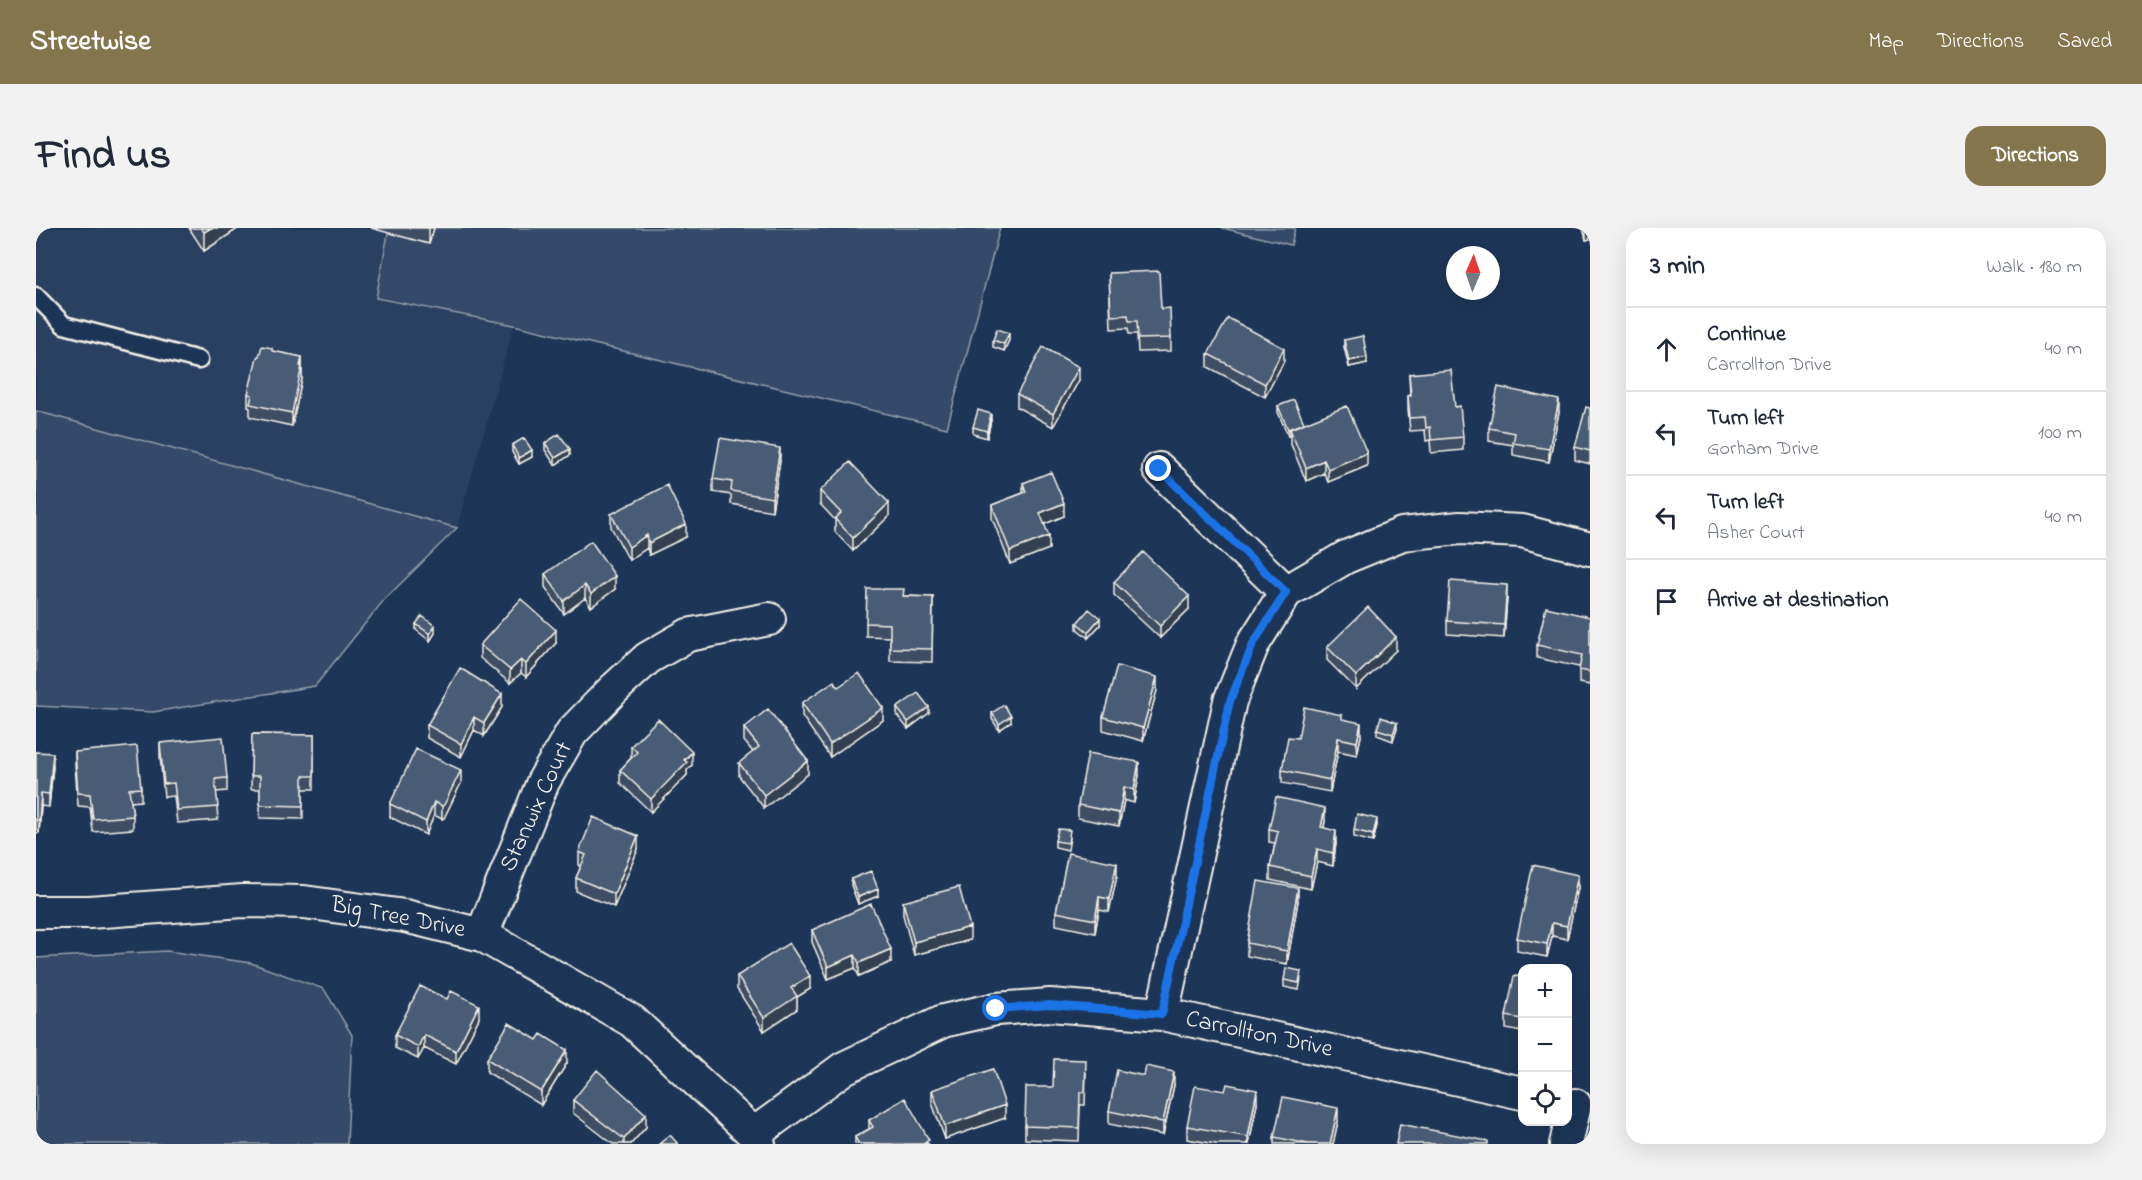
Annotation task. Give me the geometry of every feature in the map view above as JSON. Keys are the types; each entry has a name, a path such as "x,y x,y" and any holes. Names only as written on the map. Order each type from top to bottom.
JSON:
{"street":[{"path":"1159,469 1286,592"},
{"path":"1162,1014 1230,701 1253,644 1286,592 1346,557 1402,534 1460,528 1522,531 1590,549"},
{"name":"Stanwix Court","path":"482,934 543,782 572,732 614,688 648,658 687,635 769,619"},
{"name":"Big Tree Drive","path":"36,912 90,912 243,901 304,902 405,915 482,934 632,1021 757,1139"},
{"name":"Carrollton Drive","path":"757,1139 844,1068 943,1021 996,1009 1050,1005 1162,1014 1518,1092"},
{"path":"1566,1144 1577,1106"}],"lane":[{"path":"36,296 64,326 199,360"}],"shaded area":[{"path":"36,228 389,228 376,298 514,325 457,528 36,411"},
{"path":"389,228 1000,228 947,428 514,325 376,298"},
{"path":"1222,228 1295,228 1291,245"},
{"path":"36,411 457,528 384,600 315,686 153,712 36,706"},
{"path":"167,951 251,963 324,989 352,1035 347,1144 36,1144 36,958"}],"building":[{"path":"1159,271 1161,309 1170,308 1171,338 1138,339 1137,321 1129,321 1128,315 1111,316 1109,273"},
{"path":"1228,318 1284,348 1265,384 1208,354"},
{"path":"997,329 1009,333 1004,344 993,340"},
{"path":"1363,336 1367,357 1349,361 1344,340"},
{"path":"262,346 272,348 272,351 302,357 292,413 250,404 252,395 248,394"},
{"path":"1043,347 1079,367 1053,414 1017,394"},
{"path":"1451,370 1455,407 1460,406 1463,437 1431,440 1430,427 1426,428 1425,417 1410,418 1409,374"},
{"path":"1498,387 1559,400 1549,449 1513,443 1515,433 1489,428"},
{"path":"1294,400 1304,423 1288,429 1278,406"},
{"path":"1347,406 1367,453 1328,469 1324,460 1306,468 1290,429"},
{"path":"1586,407 1590,408 1590,451 1575,447"},
{"path":"978,410 991,414 987,431 973,427"},
{"path":"559,434 570,449 555,458 545,443"},
{"path":"524,438 532,450 519,458 512,445"},
{"path":"720,438 780,448 772,498 731,491 732,482 713,479"},
{"path":"850,462 889,503 853,538 835,519 841,513 820,491"},
{"path":"1051,472 1064,503 1040,513 1049,536 1010,551 992,505 1026,492 1023,483"},
{"path":"667,485 686,524 649,543 647,535 629,547 611,514"},
{"path":"591,541 615,576 591,594 585,585 564,601 545,574"},
{"path":"1143,552 1189,596 1160,626 1114,582"},
{"path":"1450,581 1507,585 1504,625 1447,621"},
{"path":"867,589 904,589 903,596 933,597 932,649 890,648 890,624 866,623"},
{"path":"521,599 556,630 526,664 521,660 510,670 480,645"},
{"path":"1368,607 1396,637 1356,676 1327,647"},
{"path":"1546,607 1590,617 1590,672 1579,670 1582,655 1537,645"},
{"path":"1089,609 1100,618 1088,632 1077,623"},
{"path":"422,616 435,626 430,634 416,624"},
{"path":"1117,666 1157,677 1143,728 1103,717"},
{"path":"460,668 502,694 484,723 474,717 461,744 427,725"},
{"path":"859,673 883,708 830,744 802,703 834,681 838,687"},
{"path":"918,693 929,707 908,722 897,708"},
{"path":"1004,705 1011,716 999,724 992,713"},
{"path":"1304,707 1342,715 1342,719 1361,723 1357,742 1338,738 1330,780 1282,770 1288,737 1298,738"},
{"path":"768,709 808,761 764,795 739,763 759,747 744,728"},
{"path":"1381,717 1397,723 1393,734 1377,729"},
{"path":"658,719 692,752 684,760 687,762 651,799 620,770 637,752 631,746"},
{"path":"252,734 314,735 314,776 303,776 303,806 260,805 260,776 251,776"},
{"path":"223,737 227,778 215,779 218,807 177,810 174,783 164,784 160,743"},
{"path":"137,746 141,788 129,789 133,816 93,819 90,794 78,793 75,752"},
{"path":"416,749 461,770 444,805 434,802 426,822 390,804"},
{"path":"36,752 53,753 49,794 41,793 39,820 36,820"},
{"path":"1088,753 1139,762 1134,790 1124,787 1119,813 1078,805"},
{"path":"1276,797 1325,808 1321,827 1336,831 1333,853 1317,849 1311,876 1270,867 1278,831 1269,829"},
{"path":"1357,814 1377,819 1373,835 1354,830"},
{"path":"593,817 638,836 614,894 576,878 586,855 579,852"},
{"path":"1058,829 1070,830 1068,843 1055,841"},
{"path":"1068,853 1117,863 1109,899 1099,897 1095,920 1056,912"},
{"path":"1533,865 1578,875 1567,926 1552,923 1547,944 1517,938"},
{"path":"871,871 878,889 858,897 851,879"},
{"path":"1258,881 1298,888 1287,951 1247,943"},
{"path":"959,887 970,927 914,942 903,902"},
{"path":"871,904 891,949 859,963 855,955 828,967 812,930"},
{"path":"789,943 810,976 791,988 797,996 764,1018 737,976"},
{"path":"1286,968 1301,971 1299,983 1284,980"},
{"path":"1514,976 1518,976 1518,1018 1506,1016"},
{"path":"420,986 447,999 451,991 479,1005 456,1051 424,1035 418,1047 395,1035"},
{"path":"509,1023 537,1040 541,1034 567,1050 541,1092 487,1059"},
{"path":"1054,1059 1086,1060 1085,1092 1080,1092 1079,1128 1025,1126 1026,1087 1053,1087"},
{"path":"1146,1066 1174,1072 1163,1122 1109,1111 1117,1070 1144,1076"},
{"path":"993,1069 1005,1105 945,1126 932,1090"},
{"path":"597,1070 646,1114 624,1139 573,1100"},
{"path":"1227,1084 1257,1090 1248,1137 1187,1126 1195,1086 1225,1091"},
{"path":"1283,1097 1338,1108 1330,1144 1308,1144 1274,1137"},
{"path":"905,1098 929,1140 923,1144 859,1144 855,1137 873,1127 869,1120"},
{"path":"1400,1124 1488,1141 1488,1144 1396,1144"},
{"path":"670,1135 678,1144 659,1144"}],"route":[{"path":"996,1009 1050,1005 1162,1014 1201,843 1230,701 1253,644 1286,592 1159,469"}]}
